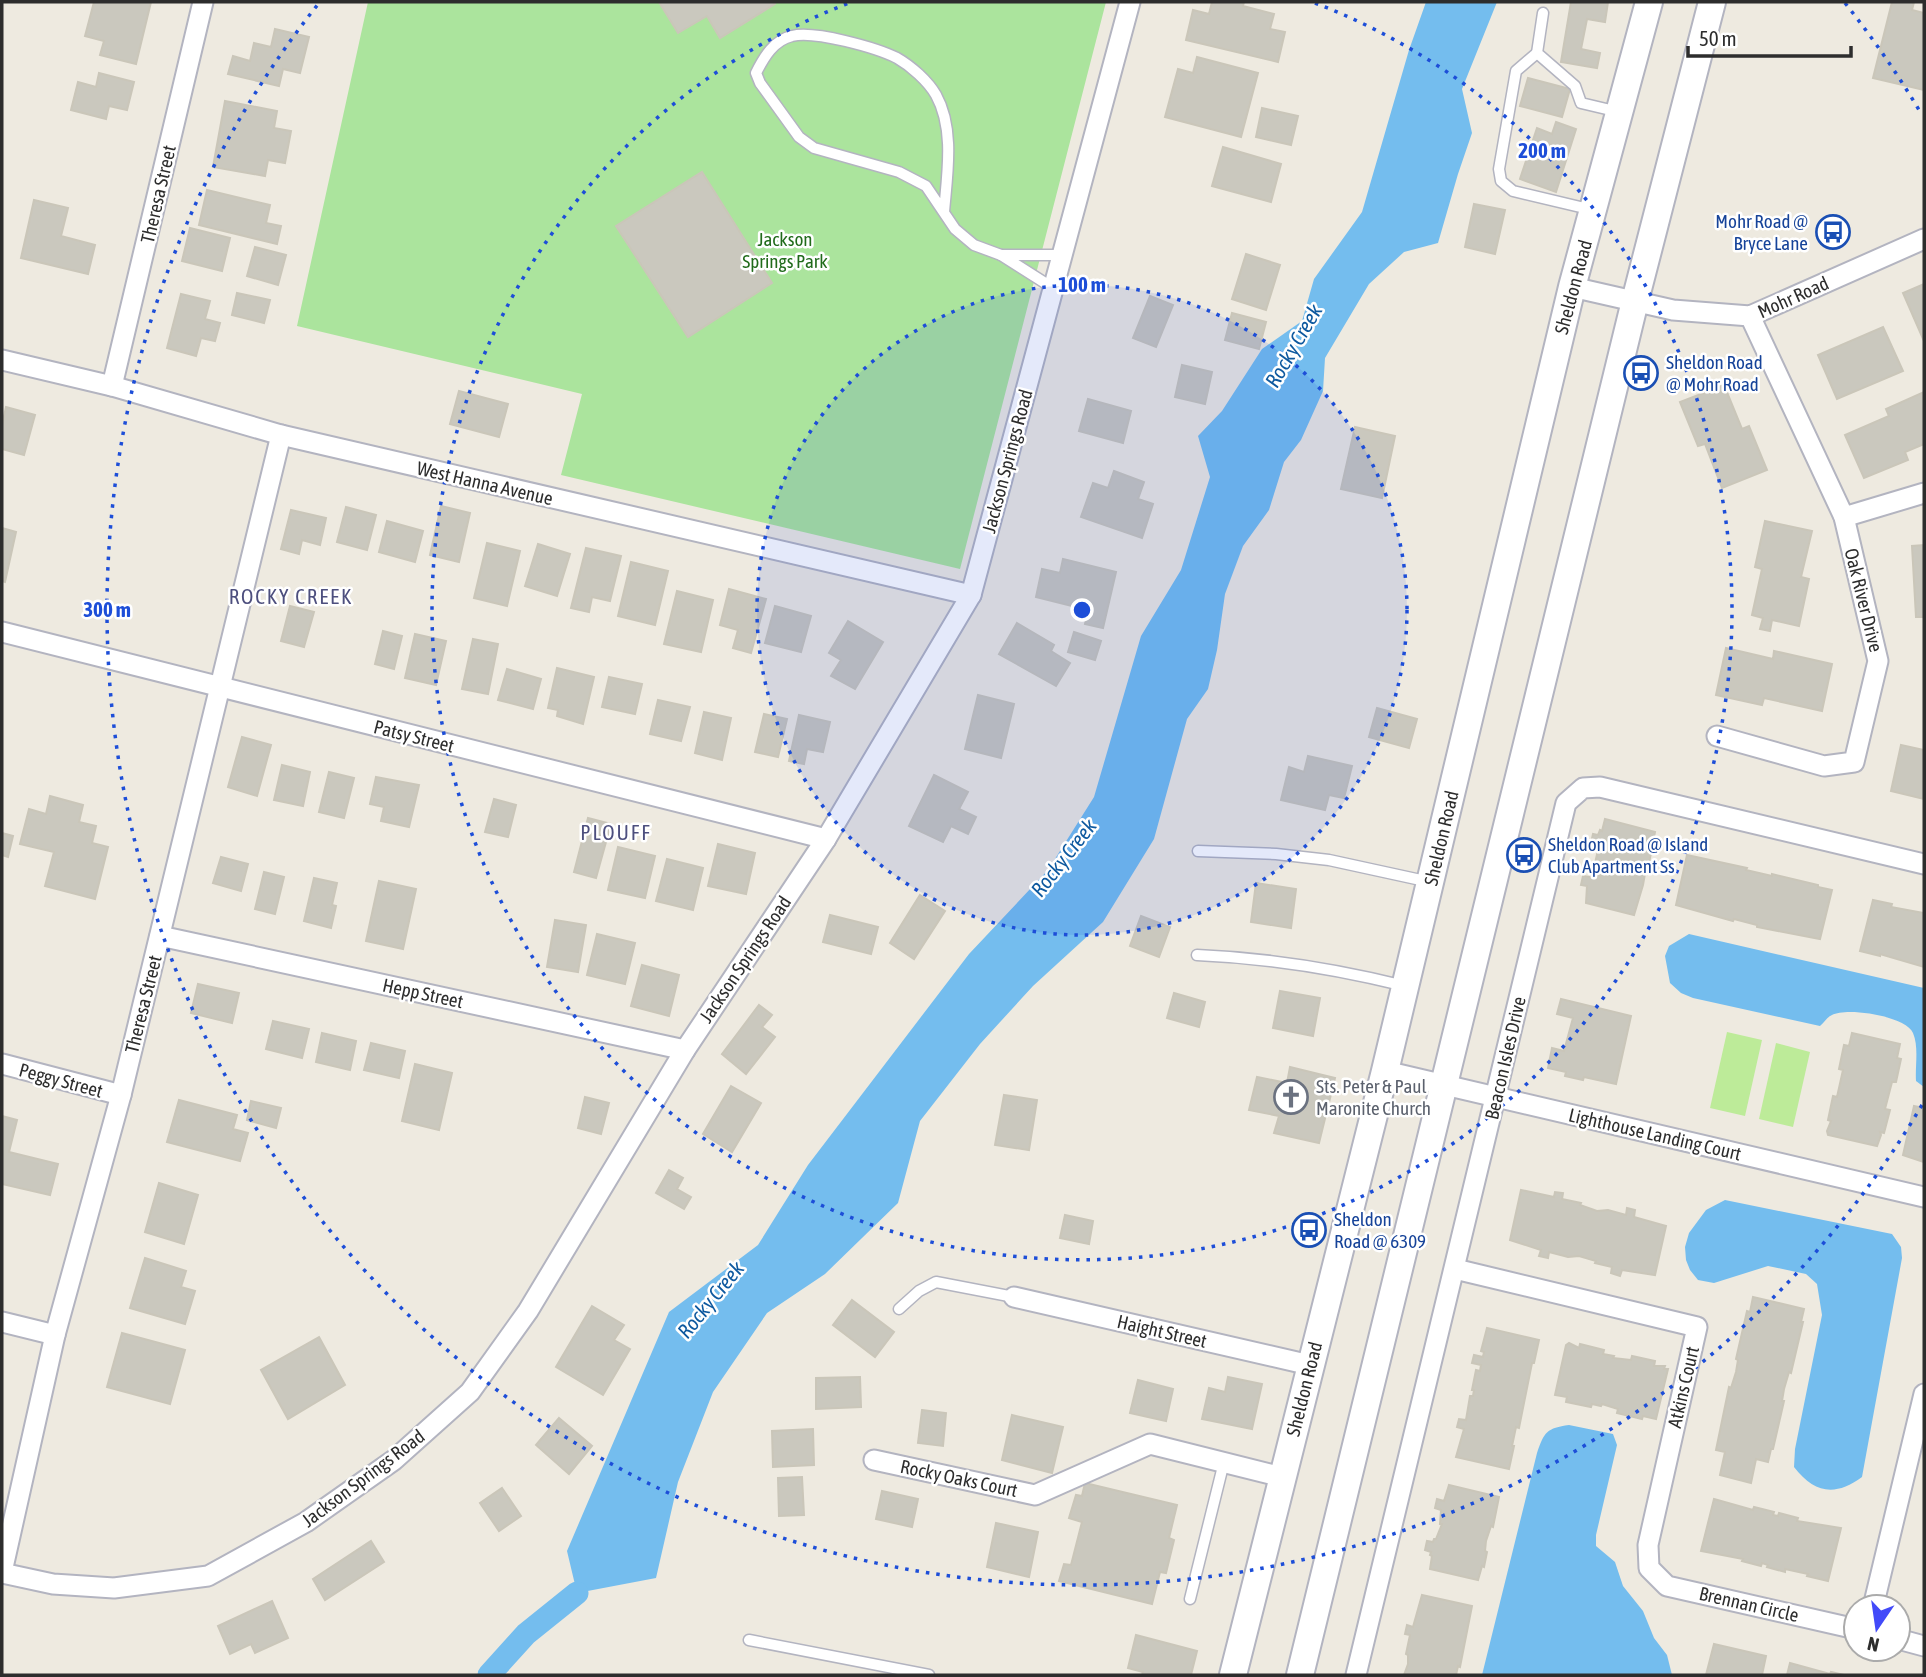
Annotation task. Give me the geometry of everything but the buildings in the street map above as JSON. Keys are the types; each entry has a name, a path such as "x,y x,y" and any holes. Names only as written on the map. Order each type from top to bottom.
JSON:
{"main road":[{"name":"Sheldon Road","path":"1233,1675 1406,986 1572,286 1648,2"},
{"path":"1300,1675 1635,301 1712,2"}],"street":[{"name":"Theresa Street","path":"112,386 203,2"},
{"name":"Jackson Springs Road","path":"2,1573 53,1584 114,1588 208,1576 306,1522 394,1460 470,1392 528,1311 685,1050 826,839 971,595 1130,2"},
{"name":"Mohr Road","path":"1572,286 1673,310 1750,316 1924,239"},
{"name":"Oak River Drive","path":"1717,736 1824,766 1854,762 1878,661 1844,517 1750,316"},
{"name":"West Hanna Avenue","path":"2,360 112,386 281,435 971,595"},
{"name":"Theresa Street","path":"2,1573 55,1335 121,1095 281,435"},
{"path":"1844,517 1924,493"},
{"name":"Patsy Street","path":"2,632 826,839"},
{"name":"Beacon Isles Drive","path":"1356,1675 1566,803 1583,788 1600,787 1924,864"},
{"name":"Hepp Street","path":"160,936 685,1050"},
{"name":"Peggy Street","path":"2,1064 121,1095"},
{"name":"Lighthouse Landing Court","path":"1385,1071 1924,1197"},
{"name":"Atkins Court","path":"1455,1269 1697,1326 1648,1545 1649,1568"},
{"name":"Haight Street","path":"1014,1297 1310,1365"},
{"path":"2,1322 55,1335"},
{"path":"1877,1593 1921,1420 1924,1394"},
{"name":"Rocky Oaks Court","path":"874,1460 1035,1495 1150,1444 1282,1477"},
{"name":"Brennan Circle","path":"1649,1568 1667,1586 1842,1626"}],"lane":[{"path":"1543,13 1537,53 1516,71 1499,169 1501,181 1513,191 1594,211"},
{"path":"944,212 948,150 945,122 936,95 916,72 896,58 854,43 811,35 791,36 767,52 756,73 760,83 799,138 814,148 900,172 926,186 954,229 974,245 1001,256 1053,288"},
{"path":"1537,53 1575,86 1581,103 1619,113"},
{"path":"1001,256 1062,255"},
{"path":"1198,851 1276,854 1315,859 1430,882"},
{"path":"1197,955 1238,957 1344,971 1406,986"},
{"path":"900,1310 919,1292 936,1282 1014,1297"},
{"path":"1190,1599 1224,1462"},
{"path":"749,1640 929,1675"}],"green space":[{"name":"Jackson Springs Park","path":"368,2 1106,2 960,569 561,475 582,394 297,326"},
{"path":"1727,1032 1762,1040 1745,1116 1710,1108"},
{"path":"1776,1043 1810,1052 1793,1127 1759,1119"}],"water":[{"name":"Rocky Creek","path":"1426,2 1497,2 1462,89 1472,133 1438,243 1404,252 1369,284 1325,358 1323,391 1301,440 1284,462 1269,510 1243,546 1225,594 1208,689 1187,719 1154,839 1103,922 1033,986 980,1044 920,1121 898,1203 825,1274 767,1313 713,1392 678,1482 656,1578 577,1593 567,1551 669,1312 758,1245 808,1165 969,954 1048,870 1094,797 1141,636 1181,570 1210,477 1198,436 1222,411 1262,349 1302,321 1314,279 1362,212 1409,50"},
{"path":"1689,934 1924,988 1924,1087 1916,1081 1915,1038 1908,1027 1899,1022 1850,1012 1832,1015 1820,1026 1681,993 1670,983 1665,956 1669,946"},
{"path":"1725,1200 1892,1234 1901,1247 1902,1258 1862,1477 1843,1488 1817,1487 1794,1467 1795,1449 1822,1315 1817,1284 1806,1274 1768,1266 1714,1283 1698,1280 1690,1270 1685,1247 1689,1233 1706,1210"},
{"path":"1569,1425 1613,1434 1617,1445 1596,1535 1596,1546 1615,1562 1623,1586 1643,1611 1654,1638 1667,1655 1672,1675 1482,1675 1537,1453 1547,1432"}],"waterway":[{"path":"489,1675 526,1634 577,1593"}],"place":[{"name":"Mohr Road @ Bryce Lane","path":"1833,232"},
{"name":"Sheldon Road @ Mohr Road","path":"1641,373"},
{"name":"Sheldon Road @ Island Club Apartment Ss","path":"1524,855"},
{"name":"Sts. Peter & Paul Maronite Church","path":"1291,1097"},
{"name":"Sheldon Road @ 6309","path":"1309,1230"}],"district":[{"name":"ROCKY CREEK","path":"291,597"},
{"name":"PLOUFF","path":"616,833"}]}
